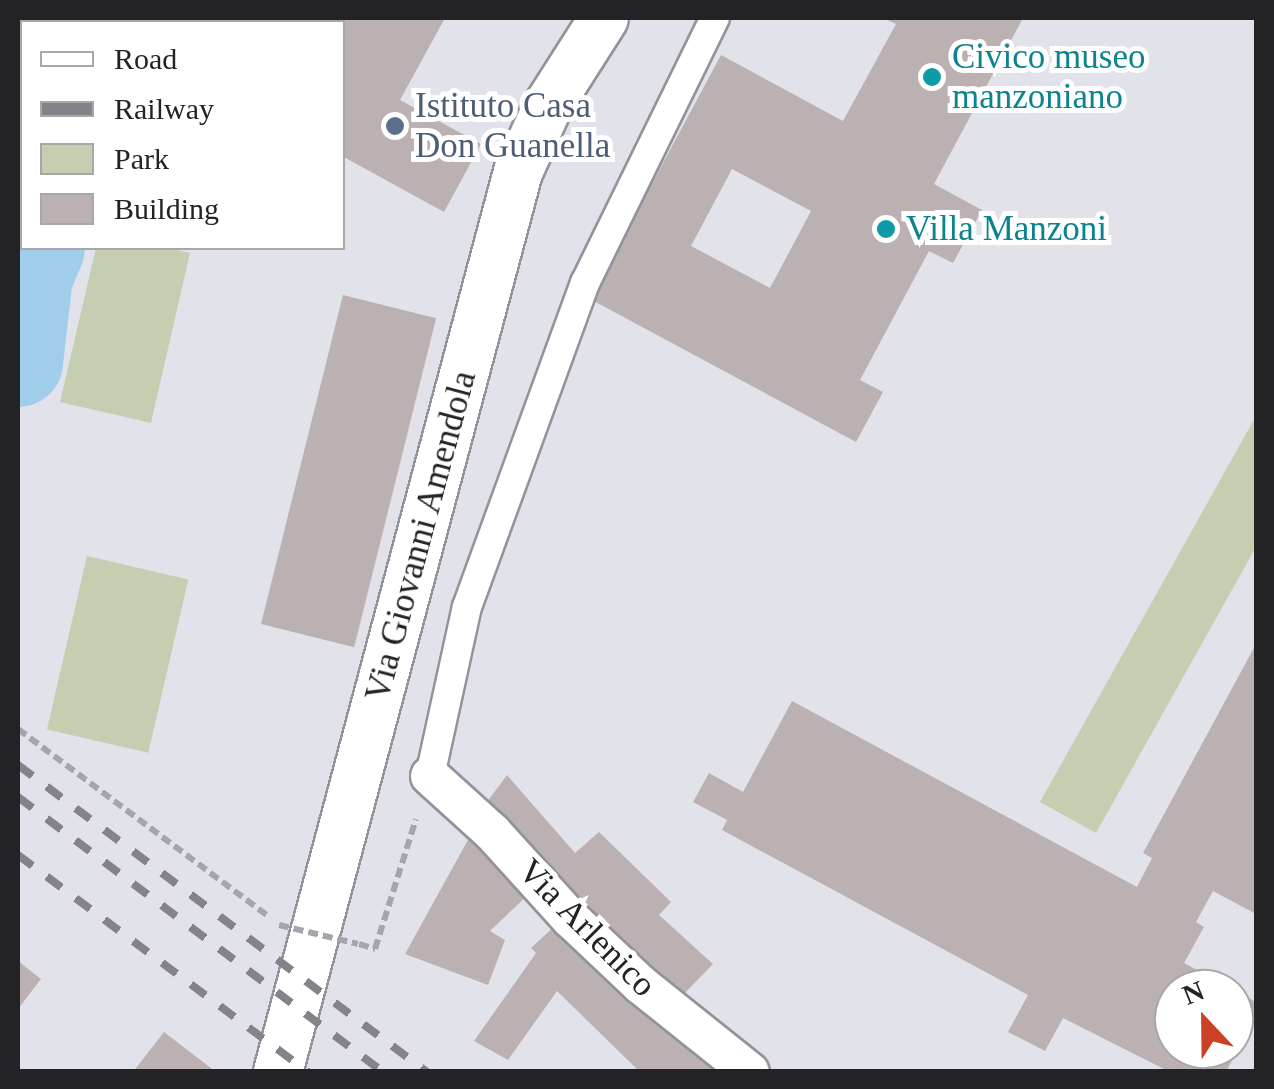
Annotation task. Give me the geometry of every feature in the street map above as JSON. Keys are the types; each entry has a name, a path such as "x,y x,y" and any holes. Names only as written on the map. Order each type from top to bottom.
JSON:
{"street":[{"name":"Via Giovanni Amendola","path":"278,1072 518,172 548,106 604,18"},
{"path":"430,776 467,607 585,283 714,18"},
{"name":"Via Arlenico","path":"430,776 492,832 571,920 641,986 750,1072"}],"path":[{"path":"18,729 278,924 375,948 430,776"}],"green space":[{"path":"96,250 190,253 151,423 60,402"},
{"path":"1256,416 1256,547 1096,833 1040,802"},
{"path":"87,556 188,579 148,753 47,729"}],"building":[{"path":"18,18 108,18 20,20 18,137"},
{"path":"210,18 255,18 254,20 208,20"},
{"name":"Istituto Casa Don Guanella","path":"445,18 400,100 481,144 444,212 345,158 345,20 322,20"},
{"name":"Villa Manzoni","path":"883,18 1023,18 934,184 982,210 953,263 929,251 860,380 883,392 856,442 590,299 721,55 843,121 896,24","holes":["732,169 811,211 770,288 691,246"]},
{"path":"343,295 436,318 354,647 261,624"},
{"path":"1256,644 1256,914 1213,891 1196,922 1204,927 1184,963 1195,969 1154,969 1154,1064 1063,1018 1045,1051 1008,1032 1028,995 722,830 727,820 693,802 709,773 743,792 792,701 1137,887 1152,858 1143,853"},
{"path":"507,775 575,853 599,832 671,902 659,915 713,964 679,999 540,868 484,806"},
{"path":"474,829 532,891 490,931 505,940 488,985 405,954"},
{"path":"559,922 728,1072 640,1072 557,991 508,1060 474,1041 536,953 531,948"},
{"path":"18,961 41,979 18,1009"},
{"path":"164,1032 216,1072 133,1072"},
{"path":"1164,1069 1228,1069 1226,1072"}],"waterway":[{"path":"18,362 28,276 39,250"}],"railway":[{"path":"18,765 427,1072"},
{"path":"18,797 383,1072"},
{"path":"18,855 308,1072"}],"place":[{"name":"Civico museo manzoniano","path":"932,77"},
{"name":"Istituto Casa Don Guanella","path":"395,126"},
{"name":"Villa Manzoni","path":"886,229"}]}
